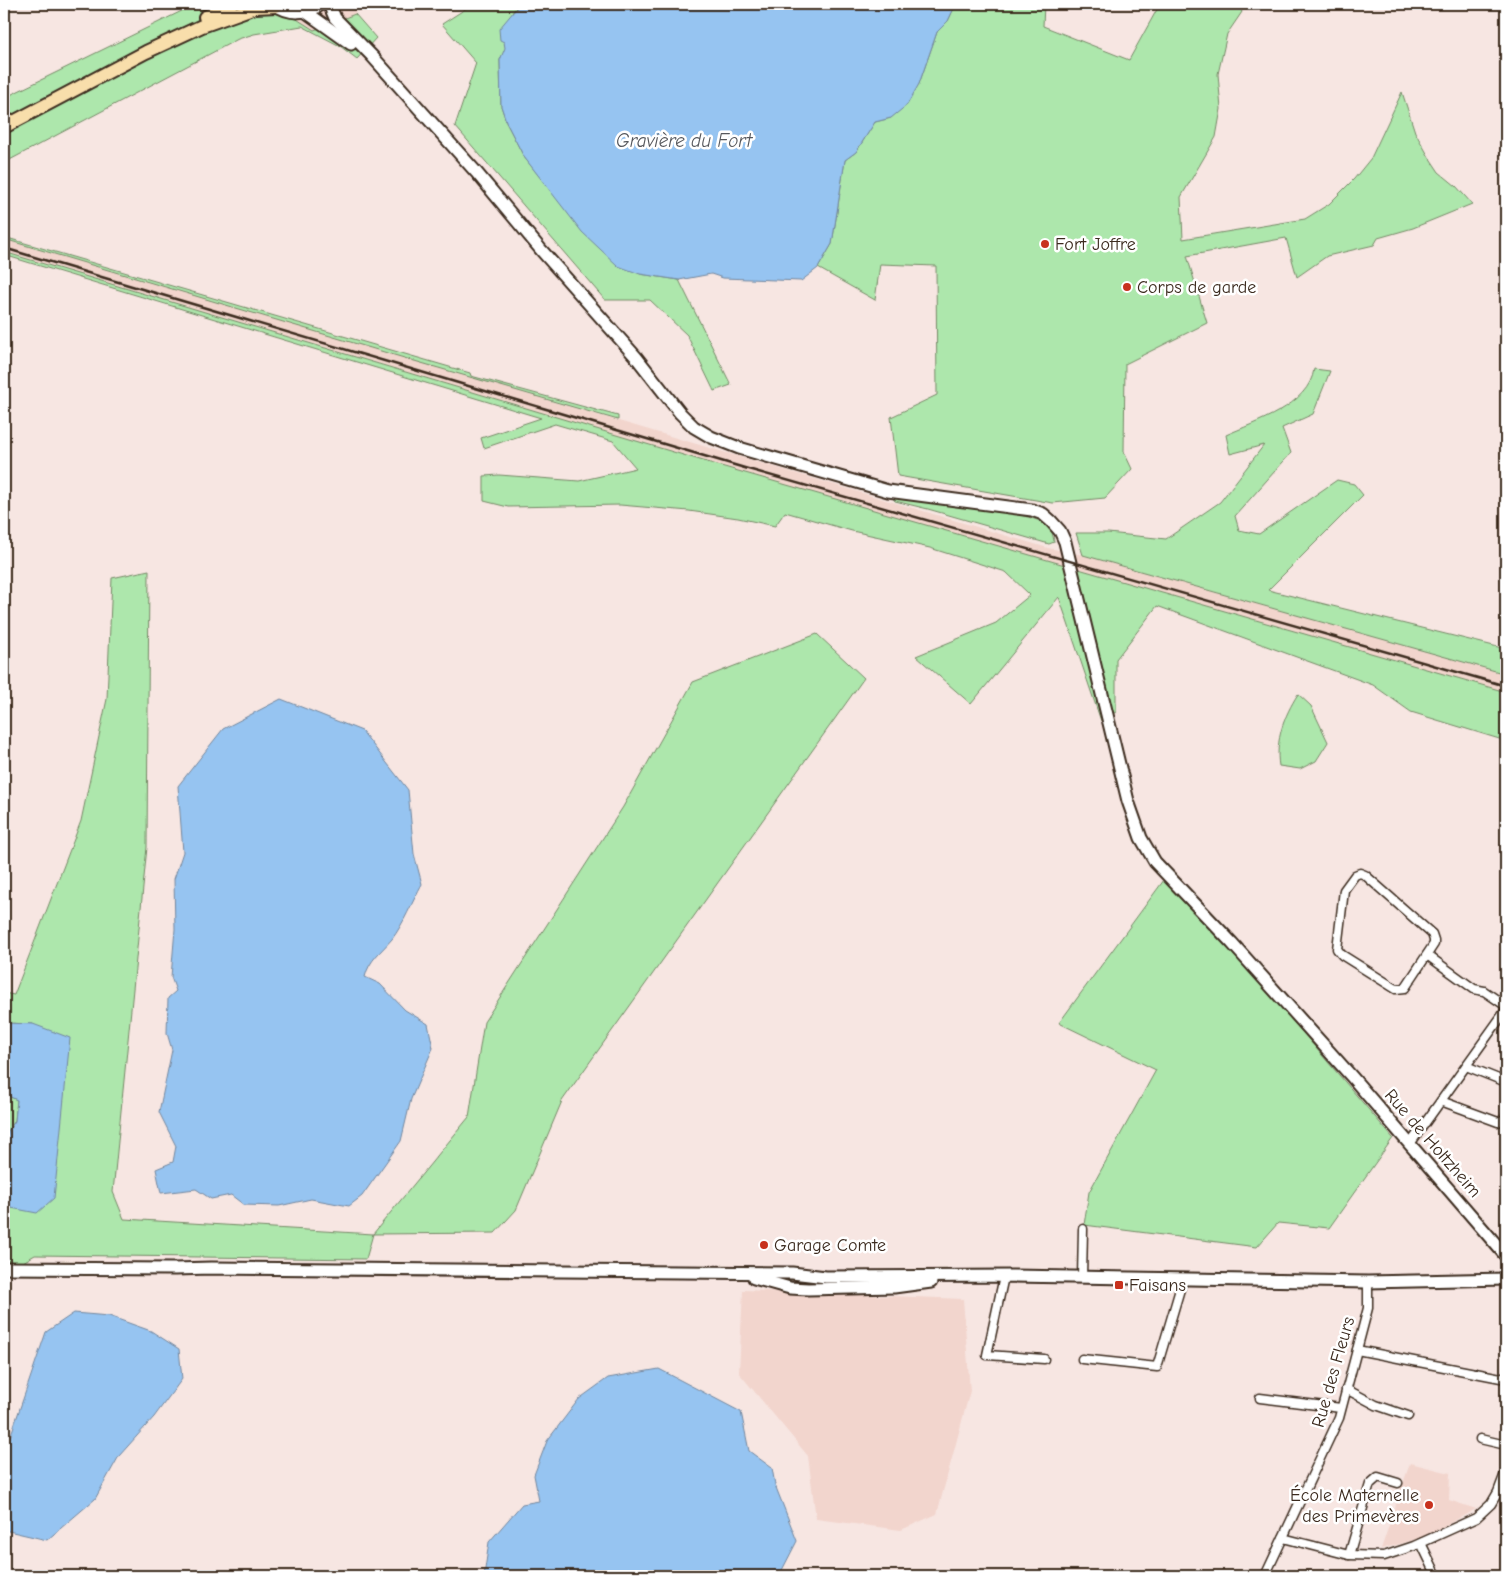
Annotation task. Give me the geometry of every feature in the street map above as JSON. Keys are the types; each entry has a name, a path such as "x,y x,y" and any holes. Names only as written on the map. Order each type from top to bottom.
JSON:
{"highway":[{"path":"4,122 231,4"},
{"path":"4,127 146,52 202,26 255,7 275,5"}],"main road":[{"path":"275,5 286,10 306,12 322,4"},
{"path":"329,4 335,18 393,80"},
{"path":"306,12 342,37 393,80"},
{"name":"Rue de Holtzheim","path":"393,80 476,172 542,251 636,357 680,414 703,433 739,448 888,491 1032,510 1047,517 1060,531 1067,550 1128,801 1144,846 1155,862 1232,943 1352,1077 1506,1256"},
{"path":"4,1260 140,1262 206,1266 211,1268"},
{"path":"4,1268 792,1273 832,1277 854,1282 944,1280 960,1276 1368,1282 1506,1279"},
{"path":"730,1274 790,1288 832,1289 854,1282"},
{"path":"832,1277 832,1289"}],"street":[{"path":"1360,873 1365,875 1432,934 1434,944 1427,955 1405,988 1396,989 1337,949 1344,890 1355,875 1360,873"},
{"path":"1410,1144 1506,1008 1484,991 1474,989 1427,955"},
{"path":"1466,1066 1506,1082"},
{"path":"1441,1101 1498,1122 1505,1119 1506,1116"},
{"path":"1082,1278 1083,1229"},
{"path":"1001,1276 1003,1281 987,1355 1044,1359"},
{"path":"1082,1359 1157,1367 1182,1279"},
{"name":"Rue des Fleurs","path":"1265,1576 1339,1418 1368,1308 1368,1282"},
{"path":"1357,1350 1506,1379"},
{"path":"1346,1389 1376,1405 1408,1416"},
{"path":"1260,1398 1341,1408"},
{"path":"1480,1440 1506,1445"},
{"path":"1283,1538 1349,1555 1384,1556 1421,1543 1476,1518 1490,1504 1498,1492 1506,1471"},
{"path":"1349,1555 1370,1484 1378,1478 1398,1483"},
{"path":"1421,1543 1437,1576"}],"shaded area":[{"path":"273,4 356,4 355,14 314,30"},
{"path":"4,239 1048,548 1083,555 1506,674 1506,692 700,460 4,252"},
{"path":"743,1290 963,1299 970,1391 937,1514 901,1530 816,1519 808,1456 739,1373"},
{"name":"École Maternelle des Primevères","path":"1410,1463 1450,1473 1449,1500 1476,1509 1422,1538 1381,1549"}],"green space":[{"path":"196,4 273,4 314,30 355,14 376,38 357,59 340,46 302,26 254,34 238,39 4,163 4,98"},
{"path":"473,4 520,4 513,11 504,42 506,48 500,60 501,106 507,124 524,157 552,192 640,274 679,280 731,385 714,391 687,335 650,300 605,300 455,126 476,63 442,24"},
{"path":"956,4 1044,4 1043,26 1129,60 1160,4 1238,4 1242,12 1227,34 1218,74 1221,109 1216,137 1181,197 1183,239 1305,219 1329,204 1354,179 1371,158 1402,92 1415,132 1429,157 1439,172 1456,186 1472,204 1413,228 1378,238 1374,245 1327,256 1297,277 1286,238 1187,256 1207,323 1125,364 1124,452 1132,469 1105,498 1053,503 898,476 891,417 937,395 936,266 880,264 875,300 818,268 832,244 845,160 856,152 875,122 891,118 919,84 937,32 948,21"},
{"path":"4,237 470,373 471,376 618,416 618,420 4,239"},
{"path":"4,252 700,460 1506,692 1506,741 1411,712 1373,685 1157,606 1116,659 1116,712 1101,721 1059,597 971,704 916,656 996,623 1030,595 1006,572 930,548 852,531 785,512 775,526 738,518 689,511 620,505 508,507 484,501 484,476 499,475 579,481 636,468 613,441 555,424 484,448 481,438 541,418 4,255"},
{"path":"1314,369 1330,371 1313,414 1282,428 1291,453 1235,516 1239,530 1259,534 1337,480 1354,484 1363,495 1268,590 1506,649 1506,674 1083,555 1076,533 1108,533 1166,539 1220,502 1264,445 1230,454 1226,435 1265,418 1292,403 1310,382"},
{"path":"892,497 974,507 1019,515 1047,525 1052,533 1054,542 1049,544 895,501"},
{"path":"149,570 147,847 113,1192 124,1219 373,1234 366,1259 35,1255 4,1273 4,1195 11,1208 33,1024 4,1023 4,993 14,995 81,821 107,699 112,578"},
{"path":"817,634 864,678 562,1101 516,1210 495,1233 373,1234 469,1117 484,1022 623,807 693,682"},
{"path":"1298,694 1311,706 1328,742 1316,761 1300,769 1279,766 1278,756 1282,728"},
{"path":"1164,880 1226,943 1393,1138 1329,1228 1278,1223 1257,1247 1084,1225 1089,1192 1156,1070 1059,1023"},
{"path":"4,1094 17,1100 15,1121 8,1131 4,1153"}],"water":[{"name":"Gravière du Fort","path":"520,4 956,4 948,21 937,32 919,84 907,105 891,118 875,122 856,152 845,160 832,244 818,268 801,281 723,278 711,274 679,280 640,274 618,266 582,232 524,157 507,124 501,106 500,60 505,48 504,42 500,40 499,29"},
{"path":"281,699 362,731 408,790 414,854 422,884 404,920 392,939 372,961 365,977 380,984 405,1010 428,1024 433,1048 411,1099 401,1141 362,1196 349,1206 311,1199 279,1206 244,1205 231,1195 211,1199 196,1189 161,1193 156,1169 173,1162 176,1146 159,1112 172,1050 167,1033 168,998 176,991 171,977 175,929 174,879 183,852 178,786 223,729"},
{"path":"4,1023 33,1024 70,1038 54,1198 37,1213 11,1208 4,1195 4,1153 8,1131 15,1121 17,1100 4,1094"},
{"path":"74,1313 109,1316 151,1331 179,1349 182,1379 154,1417 119,1456 95,1499 47,1540 4,1530 4,1458 46,1332"},
{"path":"659,1369 741,1412 749,1451 772,1468 775,1485 797,1541 779,1576 484,1576 489,1542 522,1504 539,1501 534,1475 547,1441 579,1399 608,1378"}],"railway":[{"path":"4,248 748,469 1506,686"}],"place":[{"name":"Fort Joffre","path":"1045,244"},
{"name":"Corps de garde","path":"1127,287"},
{"name":"Garage Comte","path":"764,1245"},
{"name":"Faisans","path":"1119,1285"},
{"name":"École Maternelle des Primevères","path":"1429,1505"}]}
